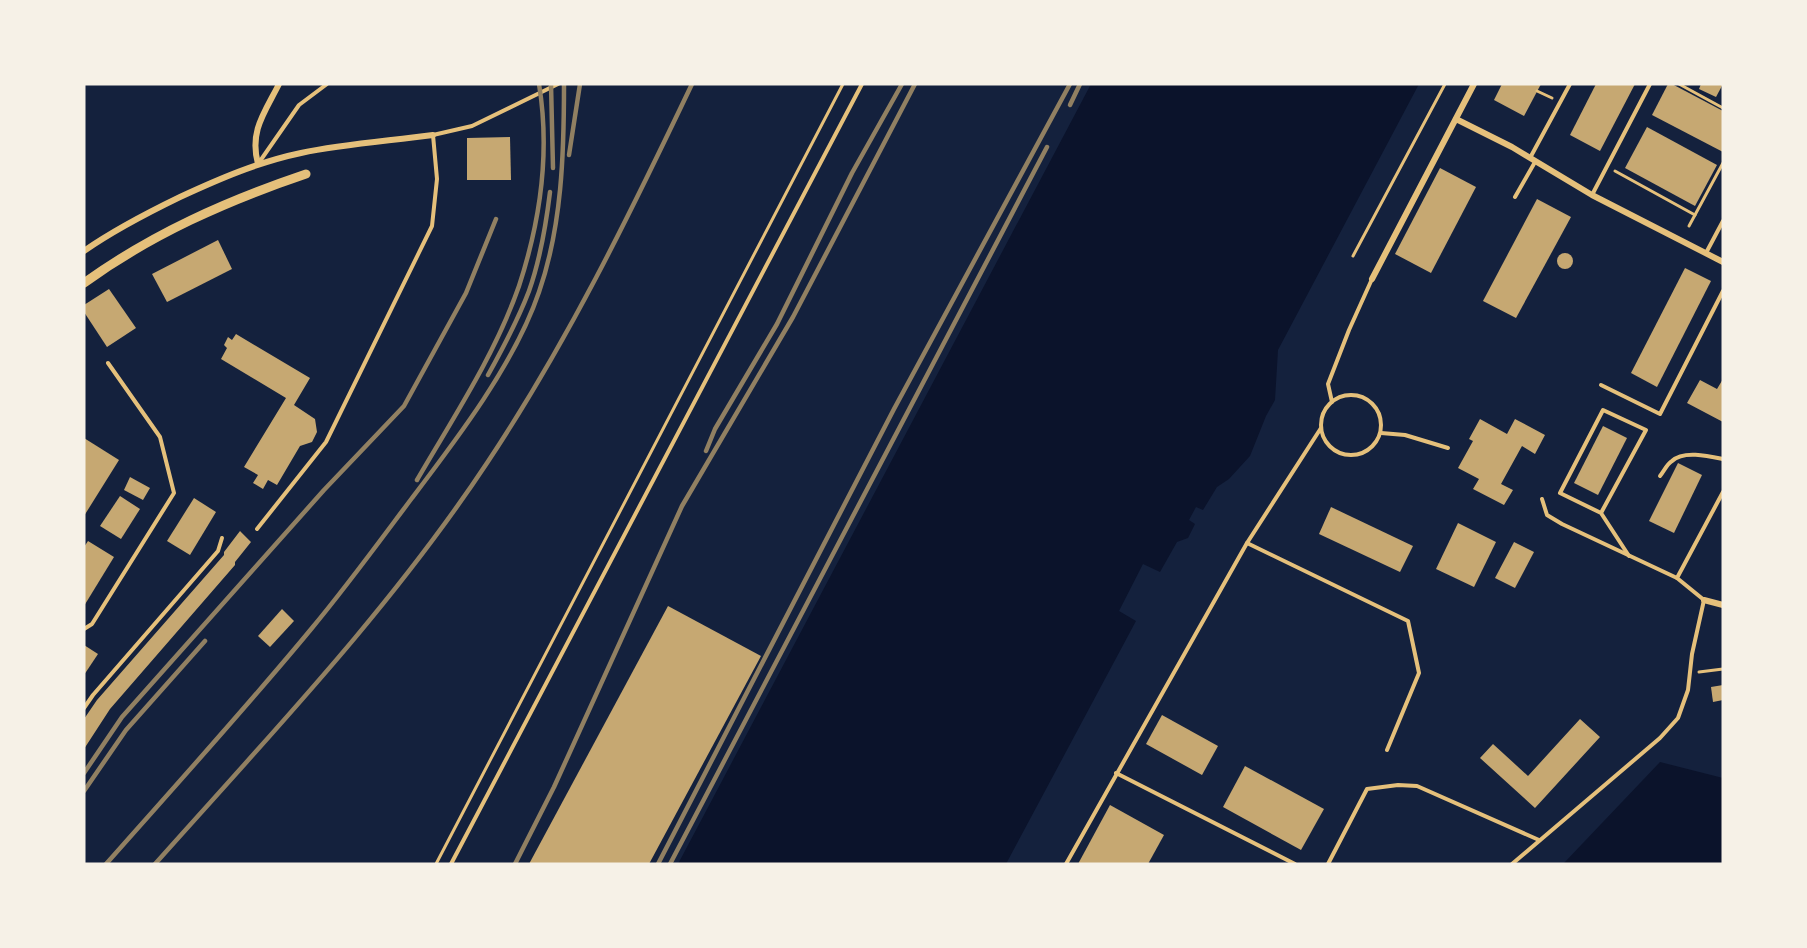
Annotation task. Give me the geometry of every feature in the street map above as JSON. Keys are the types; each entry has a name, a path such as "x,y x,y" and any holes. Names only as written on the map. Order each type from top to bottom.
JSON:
{"street":[{"path":"258,164 254,148 256,129 279,84"},
{"path":"1372,279 1474,84"},
{"path":"1456,119 1592,195 1723,262"},
{"path":"84,252 99,240 147,213 258,164 301,153 433,135"},
{"path":"84,283 153,238 204,212 252,192 306,174"},
{"path":"1704,600 1723,605"}],"lane":[{"path":"258,164 299,105 327,84"},
{"path":"257,529 326,442 432,226 437,179 433,135 472,126 558,84"},
{"path":"452,864 862,84"},
{"path":"1515,197 1570,84"},
{"path":"1592,195 1650,84"},
{"path":"1706,254 1723,221"},
{"path":"1332,402 1328,384 1372,279"},
{"path":"1601,385 1660,414 1723,291"},
{"path":"84,629 92,624 174,493 160,437 108,363"},
{"path":"1348,394 1359,395 1370,401 1378,410 1382,421 1381,433 1375,443 1366,451 1355,455 1343,454 1332,449 1324,440 1321,428 1322,416 1327,406 1348,394"},
{"path":"1601,513 1646,430 1603,410 1560,493 1601,513 1629,556"},
{"path":"1066,864 1247,543 1321,428"},
{"path":"1381,433 1404,435 1448,448"},
{"path":"1660,476 1672,460 1681,456 1723,459"},
{"path":"1677,578 1723,492"},
{"path":"1512,864 1660,738 1678,717 1688,690 1692,654 1704,600 1677,578 1562,525 1547,514 1542,499"},
{"path":"84,708 218,551 222,538"},
{"path":"1247,543 1408,621 1419,673 1387,750"},
{"path":"1116,773 1295,864"},
{"path":"1328,864 1367,789 1398,785 1417,786 1539,840"}],"path":[{"path":"436,864 843,84"},
{"path":"1353,256 1445,84"},
{"path":"1679,84 1723,108"},
{"path":"1537,91 1557,101"},
{"path":"1689,226 1723,163"},
{"path":"1606,166 1695,215"},
{"path":"1691,672 1723,669"}],"water":[{"path":"1091,84 1419,84 1278,350 1275,400 1250,456 1229,479 1217,487 1203,510 1196,507 1189,520 1195,524 1188,538 1177,542 1160,572 1143,564 1119,611 1136,621 1006,864 678,864"},
{"path":"1660,762 1723,778 1723,864 1563,864"}],"building":[{"path":"1502,84 1541,84 1524,116 1494,100"},
{"path":"1596,84 1635,84 1600,151 1570,135"},
{"path":"1668,84 1723,111 1723,152 1652,115"},
{"path":"1701,84 1723,84 1716,97 1699,89"},
{"path":"1647,127 1717,165 1695,206 1625,168"},
{"path":"510,137 511,180 467,180 467,138"},
{"path":"1440,168 1476,187 1431,273 1395,254"},
{"path":"1537,199 1571,217 1516,318 1483,301"},
{"path":"218,240 232,269 167,302 152,274"},
{"path":"1565,253 1573,261 1565,269 1557,261"},
{"path":"1685,268 1711,281 1657,387 1631,373"},
{"path":"109,289 136,328 107,347 84,312 84,305"},
{"path":"236,334 310,378 294,405 315,419 317,432 312,442 300,446 277,485 268,480 263,489 253,483 258,475 244,467 286,398 221,359 227,348 224,345 228,337 232,340"},
{"path":"1723,379 1723,422 1687,403 1700,380 1717,389"},
{"path":"1480,419 1507,434 1515,419 1545,435 1535,454 1522,446 1501,484 1513,490 1504,505 1473,489 1479,479 1458,468 1473,441 1469,439"},
{"path":"1603,426 1627,438 1598,495 1574,483"},
{"path":"84,438 119,460 84,516"},
{"path":"1678,463 1702,475 1674,533 1649,521"},
{"path":"130,477 150,488 143,500 124,490"},
{"path":"120,496 140,509 121,539 100,526"},
{"path":"194,498 216,512 190,555 167,541"},
{"path":"1331,507 1413,546 1400,572 1319,534"},
{"path":"1458,523 1496,542 1474,587 1436,569"},
{"path":"240,531 251,542 235,565 110,709 84,749 84,719 97,700 224,555"},
{"path":"88,541 114,557 84,606 84,547"},
{"path":"1514,542 1534,552 1515,588 1495,578"},
{"path":"668,606 761,656 649,864 529,864"},
{"path":"282,609 294,621 270,647 258,636"},
{"path":"84,645 98,654 84,675"},
{"path":"1723,685 1723,700 1713,702 1711,687"},
{"path":"1162,715 1218,746 1202,775 1146,744"},
{"path":"1580,719 1600,737 1535,808 1480,758 1493,744 1528,776"},
{"path":"1245,766 1324,809 1301,850 1223,807"},
{"path":"1110,805 1164,835 1148,864 1078,864"}],"railway":[{"path":"417,480 486,361 519,286 533,237 541,186 543,135 539,84"},
{"path":"551,84 553,168"},
{"path":"106,864 325,612 447,451 500,373 515,346 539,292 553,241 562,163 564,84"},
{"path":"569,155 580,84"},
{"path":"155,864 328,670 411,569 450,517 516,418 571,325 692,84"},
{"path":"706,451 715,429 777,324 852,173 902,84"},
{"path":"515,864 554,787 682,506 793,317 915,84"},
{"path":"658,864 894,409 1070,84"},
{"path":"1070,105 1080,84"},
{"path":"670,864 1047,147"},
{"path":"488,375 529,291 542,242 550,192"},
{"path":"84,773 122,717 324,490 404,406 466,293 496,219"},
{"path":"84,791 126,730 205,641"}]}
